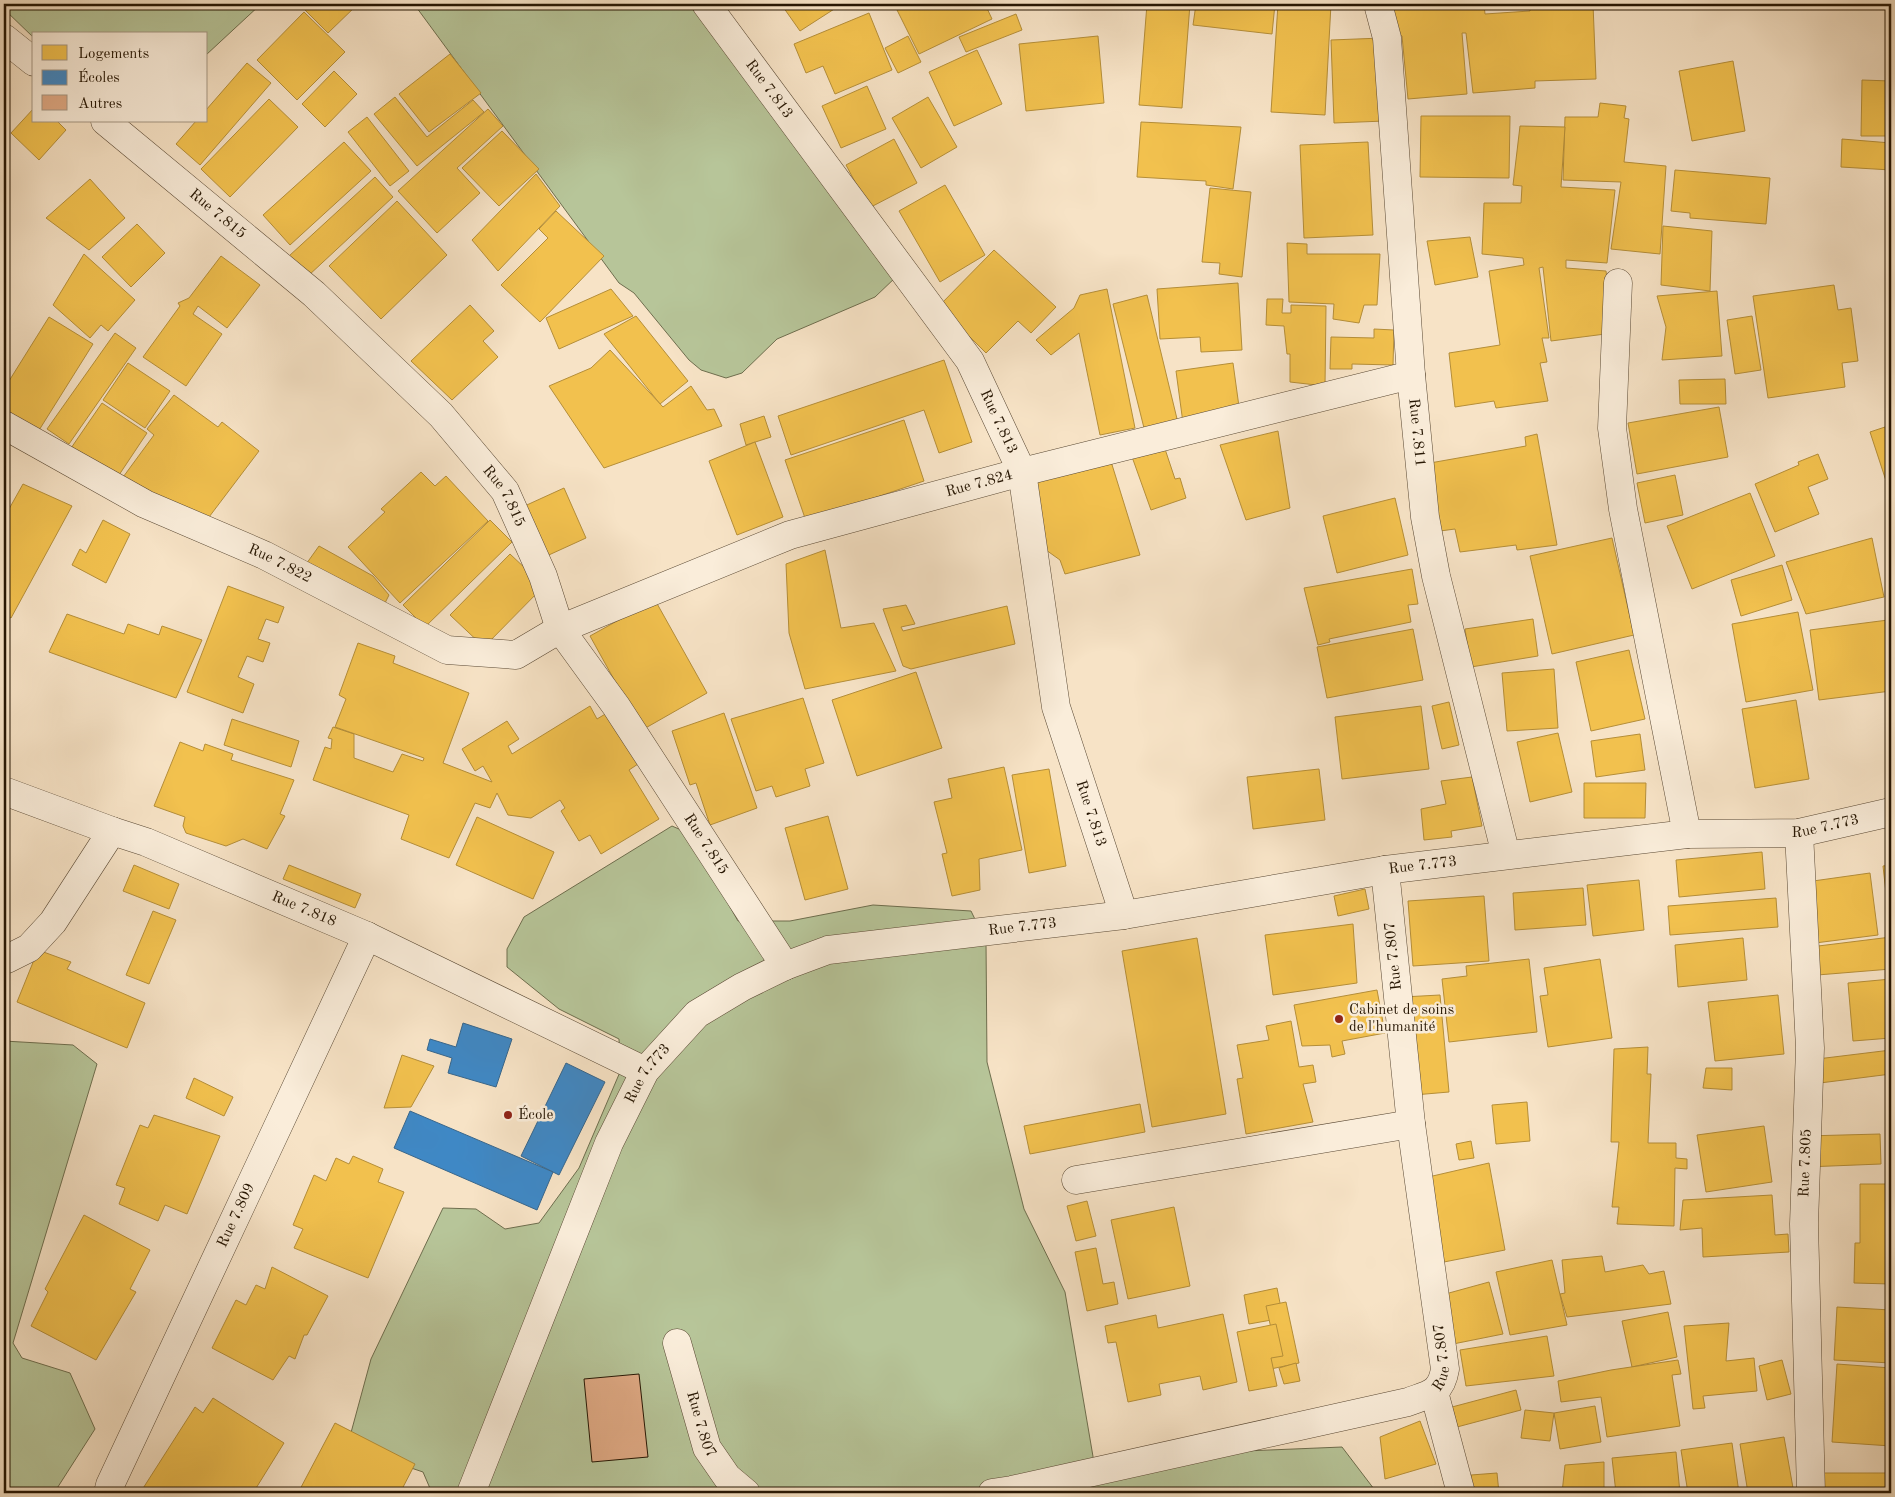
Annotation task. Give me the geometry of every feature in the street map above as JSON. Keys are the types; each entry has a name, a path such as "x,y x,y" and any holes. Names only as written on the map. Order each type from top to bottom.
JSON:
{"street":[{"name":"Rue 7.813","path":"706,4 970,361 1022,472 1056,707 1124,915"},
{"name":"Rue 7.811","path":"1378,4 1387,38 1411,375 1424,517 1436,576 1506,855"},
{"path":"4,38 32,60"},
{"name":"Rue 7.815","path":"107,122 314,294 441,415 505,491 543,576 560,629 616,706 785,966"},
{"path":"1618,283 1613,437 1623,509 1687,834"},
{"name":"Rue 7.824","path":"560,629 790,535 1022,472 1411,375"},
{"name":"Rue 7.822","path":"4,425 145,504 264,556 447,650 516,655 560,629"},
{"name":"Rue 7.818","path":"4,791 146,842 367,936 645,1071"},
{"name":"Rue 7.773","path":"471,1493 609,1142 645,1071 697,1014 742,987 785,966 828,950 1124,915 1385,870 1687,834 1799,833 1891,812"},
{"path":"4,958 7,959 29,948 53,922 112,831"},
{"name":"Rue 7.805","path":"1799,833 1810,1048 1804,1224 1811,1493"},
{"name":"Rue 7.807","path":"992,1493 1408,1402 1434,1392 1443,1383 1445,1369 1411,1124 1385,870"},
{"name":"Rue 7.809","path":"108,1493 110,1485 367,936"},
{"path":"1076,1180 1411,1124"},
{"name":"Rue 7.807","path":"677,1343 708,1448 727,1477 746,1493"},
{"path":"1434,1392 1461,1493"}],"green space":[{"path":"4,4 261,4 208,53 208,32 32,32 32,36 4,9"},
{"path":"414,4 702,4 897,276 875,297 777,339 742,373 726,378 701,370 689,360 634,293 619,283"},
{"path":"672,826 688,833 738,921 790,921 873,905 971,911 986,942 987,1062 1024,1209 1065,1292 1097,1480 1221,1452 1342,1447 1379,1493 432,1493 423,1472 361,1451 349,1440 371,1359 443,1208 476,1209 505,1229 539,1223 579,1168 620,1072 619,1039 559,1009 507,967 507,949 524,917"},
{"path":"4,1041 73,1045 97,1064 13,1343 22,1358 70,1373 95,1429 54,1493 4,1493"}],"building: Logements":[{"path":"307,4 358,4 328,33 303,8"},
{"path":"781,4 842,4 800,31"},
{"path":"890,4 901,4 894,9"},
{"path":"905,4 985,4 992,19 919,54 896,8"},
{"path":"1147,4 1190,4 1182,108 1139,105"},
{"path":"1196,4 1275,4 1272,34 1193,25"},
{"path":"1278,4 1331,4 1325,115 1271,112"},
{"path":"1393,4 1484,4 1485,14 1530,11 1530,4 1593,4 1596,79 1535,81 1535,88 1473,93 1466,33 1462,33 1467,94 1408,99 1402,36 1396,33"},
{"path":"304,12 345,52 297,100 257,60"},
{"path":"869,13 892,70 835,94 823,66 806,73 794,44"},
{"path":"1016,14 1022,30 966,52 959,37"},
{"path":"908,36 921,62 898,73 885,48"},
{"path":"1098,36 1104,103 1026,111 1019,44"},
{"path":"1382,38 1385,121 1334,123 1331,40"},
{"path":"977,50 1002,104 954,126 929,72"},
{"path":"450,54 481,93 429,132 399,94"},
{"path":"1733,61 1745,131 1692,141 1679,71"},
{"path":"247,63 271,83 200,165 176,144 195,122 208,122 208,108"},
{"path":"334,71 357,94 325,127 302,104"},
{"path":"1862,80 1891,81 1891,136 1861,136"},
{"path":"867,86 886,129 841,148 822,106"},
{"path":"395,97 427,137 473,100 484,112 417,166 374,114"},
{"path":"928,97 957,147 921,168 892,118"},
{"path":"269,99 298,127 230,197 201,169"},
{"path":"1600,103 1626,106 1624,118 1629,119 1624,162 1666,166 1660,254 1611,249 1621,182 1563,180 1565,117 1598,117"},
{"path":"488,109 503,126 457,168 480,193 437,233 398,191"},
{"path":"32,110 32,122 58,122 66,130 39,160 11,133"},
{"path":"1421,116 1510,116 1509,178 1420,177"},
{"path":"367,117 409,171 390,186 348,132"},
{"path":"1141,122 1241,127 1233,189 1206,185 1206,181 1137,177"},
{"path":"1520,126 1565,127 1561,187 1615,190 1607,263 1566,260 1566,268 1606,271 1613,333 1551,341 1543,267 1539,268 1549,338 1542,338 1547,362 1540,363 1548,401 1496,408 1494,401 1455,407 1449,353 1500,345 1489,271 1524,265 1523,258 1482,254 1484,203 1521,203 1522,186 1513,185"},
{"path":"502,131 539,169 499,206 462,168"},
{"path":"894,139 917,183 869,208 846,165"},
{"path":"1842,139 1891,143 1891,170 1841,167"},
{"path":"344,142 371,171 290,245 263,215"},
{"path":"1368,142 1373,235 1304,238 1300,145"},
{"path":"1675,170 1770,178 1766,224 1690,218 1690,213 1671,211"},
{"path":"536,174 560,206 498,271 472,240"},
{"path":"375,177 393,197 308,276 289,256"},
{"path":"90,179 125,218 89,250 46,218"},
{"path":"945,185 985,255 940,282 899,211"},
{"path":"1210,188 1251,192 1242,277 1219,274 1220,263 1202,262"},
{"path":"397,201 447,255 381,319 329,266"},
{"path":"556,211 604,256 540,322 501,285 548,238 539,229"},
{"path":"137,224 165,253 131,287 102,257"},
{"path":"1663,226 1712,231 1710,291 1661,285"},
{"path":"1470,237 1478,277 1435,285 1427,241"},
{"path":"1287,243 1307,244 1307,254 1380,254 1377,305 1364,305 1359,323 1333,319 1334,304 1289,302"},
{"path":"994,250 1056,307 1031,333 1018,321 986,353 939,306"},
{"path":"84,254 135,300 108,331 101,325 90,338 53,305"},
{"path":"221,256 260,285 227,328 198,306 193,314 222,334 186,386 143,357 180,306 178,303 189,298"},
{"path":"1238,283 1242,350 1201,352 1200,337 1160,339 1157,289"},
{"path":"1834,285 1838,310 1851,308 1858,361 1842,363 1845,387 1768,398 1753,296"},
{"path":"611,289 633,316 559,349 546,318"},
{"path":"1107,289 1135,428 1100,435 1079,333 1051,355 1036,340 1074,308 1080,295"},
{"path":"1717,291 1722,356 1662,360 1666,327 1657,296"},
{"path":"1147,295 1178,423 1145,432 1113,304"},
{"path":"1267,299 1283,299 1282,313 1291,313 1291,305 1326,306 1325,386 1290,382 1290,354 1287,354 1284,326 1266,325"},
{"path":"470,305 494,331 483,341 498,357 452,400 411,361"},
{"path":"636,316 688,381 660,404 604,334"},
{"path":"1752,316 1761,370 1735,374 1727,320"},
{"path":"49,317 93,344 36,435 4,415 4,389"},
{"path":"1374,329 1394,330 1393,365 1352,364 1352,369 1330,369 1331,337 1374,338"},
{"path":"115,333 136,348 69,444 47,429"},
{"path":"610,350 663,407 691,386 707,410 714,409 722,426 604,468 549,386 591,368"},
{"path":"944,360 972,442 939,453 924,410 791,455 778,416"},
{"path":"128,363 170,391 145,428 103,400"},
{"path":"1233,363 1240,414 1183,423 1176,371"},
{"path":"1725,379 1726,404 1680,404 1679,380"},
{"path":"174,395 218,427 222,422 259,451 203,525 118,484 154,435 147,429"},
{"path":"102,403 147,433 115,481 69,451"},
{"path":"1719,407 1728,457 1637,474 1628,423"},
{"path":"764,416 771,437 746,445 740,424"},
{"path":"904,420 924,481 806,521 785,460"},
{"path":"1891,425 1891,496 1870,432"},
{"path":"1278,431 1290,508 1246,520 1220,445"},
{"path":"1537,434 1557,545 1517,550 1516,545 1460,552 1455,529 1440,531 1430,463 1526,446 1525,437"},
{"path":"755,442 783,517 737,535 709,461"},
{"path":"1163,443 1175,479 1180,478 1186,498 1151,510 1131,454"},
{"path":"1818,454 1828,479 1808,487 1819,514 1775,532 1755,484 1799,465 1798,462"},
{"path":"1109,455 1140,555 1065,574 1060,560 1046,550 1028,480"},
{"path":"421,472 435,486 446,476 488,521 400,603 348,547 385,512 381,509"},
{"path":"1675,475 1683,515 1645,523 1637,483"},
{"path":"23,484 72,506 11,618 4,614 4,518"},
{"path":"564,488 586,538 540,559 518,509"},
{"path":"1750,493 1775,556 1692,589 1667,526"},
{"path":"1395,498 1408,555 1337,573 1323,516"},
{"path":"4,503 9,506 4,516"},
{"path":"103,520 130,534 106,583 72,565 80,549 86,553"},
{"path":"490,520 512,542 425,627 403,605"},
{"path":"1612,538 1634,635 1552,654 1530,556"},
{"path":"1872,538 1884,597 1806,614 1786,562"},
{"path":"319,546 373,576 389,595 384,605 304,567"},
{"path":"825,550 841,628 874,623 896,671 805,689 789,633 786,564"},
{"path":"510,554 544,586 484,647 450,615"},
{"path":"1782,565 1792,600 1741,616 1731,580"},
{"path":"1412,569 1418,604 1408,605 1411,622 1329,639 1330,642 1318,645 1304,588"},
{"path":"228,586 284,607 278,623 266,619 258,639 270,643 263,662 247,656 238,677 254,684 243,713 187,692"},
{"path":"655,600 707,693 642,730 590,636"},
{"path":"906,605 915,624 901,627 903,631 1007,606 1015,644 911,669 903,666 883,609"},
{"path":"1798,612 1813,690 1746,702 1732,624"},
{"path":"67,614 124,634 128,624 159,635 162,626 202,640 176,698 49,652"},
{"path":"1533,619 1538,656 1471,667 1465,629"},
{"path":"1888,620 1891,647 1891,691 1819,700 1810,630"},
{"path":"1413,629 1423,680 1327,698 1317,647"},
{"path":"358,643 395,656 393,663 469,693 443,763 492,782 483,766 475,771 462,749 507,721 519,739 508,746 512,754 590,706 597,719 607,713 638,764 629,770 659,819 601,854 590,835 579,841 561,811 565,808 560,800 531,818 508,815 497,793 490,808 475,803 449,858 401,839 409,815 313,780 325,747 331,749 332,739 328,738 333,727 354,734 354,758 393,772 402,754 423,761 424,758 335,727 346,699 339,695"},
{"path":"1629,650 1645,719 1591,731 1576,662"},
{"path":"1554,669 1558,728 1507,731 1502,673"},
{"path":"916,672 942,748 857,776 832,700"},
{"path":"803,698 824,763 805,769 810,786 776,797 772,786 756,791 731,719"},
{"path":"1796,700 1809,779 1755,788 1742,709"},
{"path":"1449,702 1459,745 1442,749 1432,706"},
{"path":"1421,706 1429,769 1342,779 1335,717"},
{"path":"724,713 757,808 710,825 696,783 690,785 672,731"},
{"path":"232,719 299,741 291,767 224,745"},
{"path":"1558,733 1572,792 1530,802 1517,742"},
{"path":"1640,734 1645,770 1596,777 1591,741"},
{"path":"180,742 203,751 205,744 233,754 231,760 294,780 280,814 285,816 267,849 243,839 226,846 186,833 183,826 185,817 154,806"},
{"path":"1004,767 1022,850 979,859 980,890 952,896 942,854 947,853 934,802 952,798 948,779"},
{"path":"1049,769 1066,866 1029,873 1012,775"},
{"path":"1319,769 1325,820 1253,829 1247,777"},
{"path":"1472,777 1482,826 1451,831 1452,837 1424,840 1421,809 1446,804 1441,781"},
{"path":"1584,783 1646,783 1645,818 1584,818"},
{"path":"828,816 848,889 805,900 785,828"},
{"path":"477,817 554,852 533,899 456,865"},
{"path":"1762,852 1765,889 1679,897 1676,860"},
{"path":"134,865 179,884 169,909 123,891"},
{"path":"289,865 361,894 355,908 283,879"},
{"path":"1891,865 1891,929 1890,929 1883,866"},
{"path":"1870,873 1878,935 1815,943 1806,882"},
{"path":"1639,880 1644,930 1593,936 1587,885"},
{"path":"1583,888 1586,925 1515,930 1513,893"},
{"path":"1365,889 1369,909 1338,916 1334,896"},
{"path":"1484,896 1489,961 1413,966 1408,901"},
{"path":"1776,898 1778,927 1670,935 1668,906"},
{"path":"153,911 176,920 149,984 126,975"},
{"path":"1353,924 1357,983 1273,995 1265,935"},
{"path":"1891,937 1891,969 1805,976 1802,948"},
{"path":"1197,938 1226,1114 1152,1127 1122,951"},
{"path":"1743,938 1747,980 1678,987 1675,945"},
{"path":"38,950 71,962 67,969 145,1003 127,1048 17,1002"},
{"path":"1529,959 1537,1032 1449,1042 1442,979 1467,976 1466,966"},
{"path":"1600,959 1612,1038 1548,1047 1540,996 1548,995 1544,968"},
{"path":"1891,979 1891,1038 1853,1041 1848,983"},
{"name":"Cabinet de soins de l'humanité","path":"1377,990 1385,1033 1342,1041 1345,1054 1332,1057 1330,1045 1302,1046 1294,1005"},
{"path":"1440,995 1449,1092 1414,1095 1403,997"},
{"path":"1778,995 1784,1054 1715,1061 1708,1002"},
{"path":"1291,1021 1299,1067 1313,1065 1316,1082 1303,1084 1313,1122 1246,1134 1237,1079 1243,1078 1237,1045 1269,1040 1266,1026"},
{"path":"1648,1047 1647,1074 1651,1074 1648,1143 1676,1143 1676,1158 1687,1159 1687,1169 1675,1168 1674,1226 1617,1224 1619,1207 1612,1207 1619,1142 1611,1142 1614,1049"},
{"path":"1891,1050 1891,1074 1812,1084 1809,1060"},
{"path":"402,1055 434,1066 411,1107 384,1108"},
{"path":"1706,1068 1732,1068 1732,1090 1703,1088"},
{"path":"194,1078 233,1097 224,1116 186,1098"},
{"path":"1527,1102 1530,1141 1496,1144 1492,1105"},
{"path":"1140,1104 1145,1132 1030,1154 1024,1126"},
{"path":"154,1115 220,1136 187,1214 165,1205 158,1221 119,1204 125,1188 116,1185 140,1125 148,1128"},
{"path":"1764,1126 1772,1182 1706,1192 1697,1135"},
{"path":"1880,1134 1881,1164 1806,1167 1805,1136"},
{"path":"1471,1141 1474,1158 1459,1160 1456,1144"},
{"path":"353,1156 383,1169 378,1182 404,1192 368,1278 294,1248 303,1229 293,1225 314,1175 326,1181 336,1158 349,1164"},
{"path":"1489,1163 1505,1250 1444,1262 1424,1178"},
{"path":"1860,1184 1891,1184 1891,1284 1854,1283 1855,1243 1860,1243"},
{"path":"1772,1195 1775,1235 1788,1234 1789,1252 1703,1257 1702,1228 1680,1230 1683,1200"},
{"path":"1087,1201 1096,1236 1076,1241 1067,1206"},
{"path":"1174,1207 1190,1286 1128,1299 1111,1220"},
{"path":"84,1215 150,1250 130,1289 136,1292 96,1360 31,1326 48,1292 45,1289"},
{"path":"1096,1248 1103,1284 1114,1282 1118,1304 1087,1311 1075,1252"},
{"path":"1602,1256 1605,1272 1643,1265 1649,1274 1664,1271 1671,1304 1567,1317 1560,1294 1565,1293 1562,1260"},
{"path":"1552,1260 1567,1325 1510,1335 1496,1272"},
{"path":"272,1267 328,1296 307,1335 304,1335 295,1359 289,1356 273,1380 212,1348 236,1300 246,1305 256,1285 265,1289"},
{"path":"1489,1282 1503,1334 1448,1345 1438,1296"},
{"path":"1277,1288 1283,1318 1249,1324 1244,1295"},
{"path":"1286,1302 1299,1363 1266,1370 1260,1340 1273,1337 1266,1306"},
{"path":"1837,1307 1891,1310 1891,1363 1834,1360"},
{"path":"1668,1312 1677,1357 1632,1367 1622,1321"},
{"path":"1223,1314 1237,1382 1203,1390 1200,1376 1159,1384 1161,1395 1128,1402 1116,1342 1108,1343 1105,1326 1156,1315 1158,1328"},
{"path":"1729,1323 1726,1361 1754,1358 1757,1391 1703,1396 1705,1408 1693,1409 1684,1326"},
{"path":"1276,1324 1283,1356 1271,1358 1277,1386 1249,1391 1237,1332"},
{"path":"1547,1336 1554,1376 1466,1386 1460,1350"},
{"path":"1678,1360 1681,1374 1672,1375 1680,1426 1607,1437 1601,1397 1561,1402 1558,1381 1611,1370"},
{"path":"1782,1360 1791,1394 1767,1400 1759,1366"},
{"path":"1296,1363 1300,1381 1284,1384 1279,1368"},
{"path":"1837,1364 1891,1368 1891,1446 1832,1442"},
{"path":"1516,1390 1521,1410 1457,1427 1452,1407"},
{"path":"213,1398 284,1443 253,1493 140,1493 195,1407 203,1413"},
{"path":"1595,1406 1601,1442 1560,1449 1554,1413"},
{"path":"1525,1410 1554,1413 1550,1441 1521,1438"},
{"path":"1420,1421 1436,1464 1385,1479 1380,1437"},
{"path":"335,1423 415,1464 400,1493 298,1493"},
{"path":"1784,1437 1793,1488 1748,1493 1740,1444"},
{"path":"1732,1443 1739,1493 1688,1493 1681,1450"},
{"path":"1676,1452 1680,1493 1616,1493 1612,1458"},
{"path":"1604,1462 1604,1493 1562,1493 1565,1465"},
{"path":"1497,1473 1499,1493 1473,1493 1471,1475"},
{"path":"1819,1473 1891,1473 1891,1493 1819,1493"}],"building: Écoles":[{"path":"463,1023 512,1039 496,1087 448,1073 452,1058 427,1050 430,1039 456,1047"},
{"path":"566,1063 605,1082 559,1175 521,1156"},
{"path":"410,1111 553,1172 537,1210 394,1148"}],"building: Autres":[{"path":"639,1374 648,1457 592,1462 584,1379"}],"place":[{"name":"Cabinet de soins de l'humanité","path":"1339,1019"},
{"name":"École","path":"508,1115"}]}
